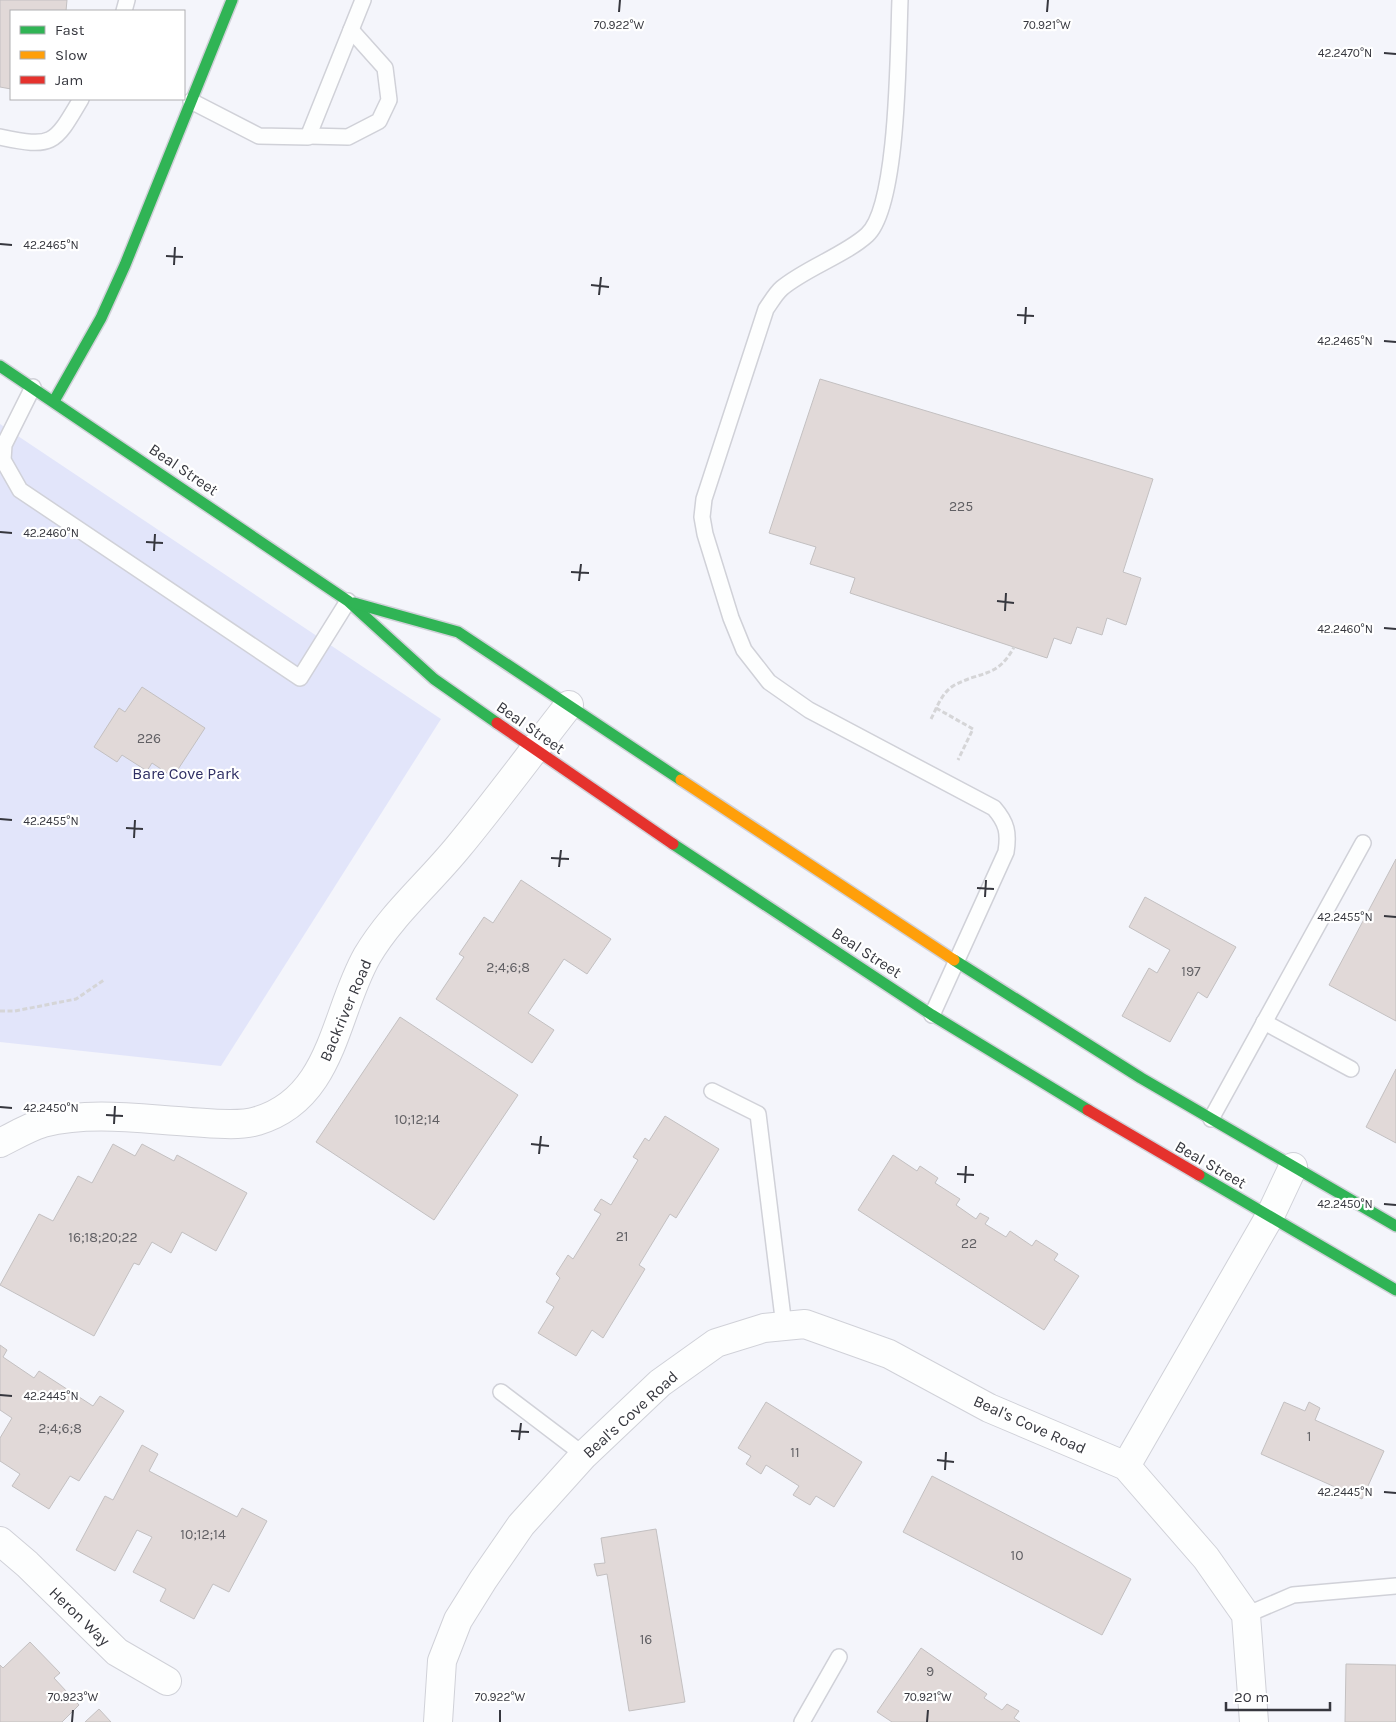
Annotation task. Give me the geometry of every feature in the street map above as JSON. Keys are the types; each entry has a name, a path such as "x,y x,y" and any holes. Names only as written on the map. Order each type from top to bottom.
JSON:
{"street":[{"path":"54,401 109,301 232,0"},
{"name":"Beal Street","path":"0,366 348,601 434,679 623,811 932,1015 1118,1128 1396,1290"},
{"name":"Beal Street","path":"348,601 458,632 957,962 1141,1078 1396,1226"},
{"name":"Backriver Road","path":"0,1143 41,1123 82,1116 219,1124 256,1122 291,1105 315,1078 330,1051 354,984 368,955 405,908 459,847 568,705"},
{"path":"1126,1466 1270,1216 1293,1167"},
{"name":"Beal's Cove Road","path":"438,1722 442,1661 458,1620 521,1525 584,1455 660,1383 716,1343 764,1328 805,1324 889,1354 989,1408 1126,1466 1206,1558 1246,1615"},
{"name":"Heron Way","path":"0,1542 27,1564 117,1652 167,1681"},
{"path":"1246,1615 1254,1722"}],"lane":[{"path":"309,136 362,0"},
{"path":"900,0 892,151 886,197 877,220 867,235 781,288 766,309 704,499 702,517 731,618 744,650 770,682 808,710 994,808 1004,820 1009,835 1006,852 932,1015"},
{"path":"191,101 259,136 348,136 379,121 389,100 385,68 351,30"},
{"path":"0,137 34,144 49,140 63,129 80,100"},
{"path":"33,387 4,444 3,460 20,490 28,496 300,678 348,601"},
{"path":"1210,1119 1363,843"},
{"path":"1264,1022 1351,1069"},
{"path":"712,1091 758,1114 784,1326"},
{"path":"501,1392 584,1455"},
{"path":"1246,1615 1293,1595 1396,1586"},
{"path":"802,1722 839,1657"}],"path":[{"path":"931,719 940,699 952,687 1000,668 1014,647"},
{"path":"936,708 973,729 947,783"},
{"path":"0,1011 15,1011 76,998 104,980"}],"green space":[{"name":"Bare Cove Park","path":"0,424 441,719 221,1066 0,1042"}],"building":[{"path":"0,0 67,0 66,10 10,10 10,89 0,87"},
{"path":"820,379 1153,479 1123,572 1141,578 1126,625 1107,618 1102,635 1077,627 1071,644 1054,638 1047,658 850,593 855,578 810,564 816,547 769,533"},
{"path":"142,687 205,728 173,777 152,763 147,771 122,755 117,762 94,747 119,708 125,712"},
{"path":"1396,859 1396,1021 1329,985"},
{"path":"521,880 611,939 587,974 564,959 528,1013 554,1030 532,1063 436,999 464,957 459,954 484,917 493,923"},
{"path":"1145,897 1236,947 1207,998 1198,992 1170,1042 1122,1016 1149,968 1157,973 1170,950 1129,927"},
{"path":"400,1017 518,1095 434,1220 316,1142"},
{"path":"1396,1069 1396,1143 1366,1127"},
{"path":"665,1116 719,1149 676,1218 670,1214 639,1265 645,1269 603,1338 592,1330 576,1356 538,1333 554,1307 546,1302 560,1278 556,1274 568,1255 573,1259 601,1214 594,1210 601,1199 611,1205 638,1160 633,1157 645,1138 649,1141"},
{"path":"113,1144 135,1156 142,1144 174,1161 177,1155 247,1193 216,1251 182,1232 171,1253 152,1242 139,1265 134,1263 94,1336 0,1285 39,1214 53,1221 78,1176 92,1183"},
{"path":"893,1155 917,1171 920,1166 938,1178 935,1183 960,1199 956,1205 976,1219 980,1213 989,1218 985,1224 1006,1237 1010,1231 1032,1246 1036,1240 1058,1254 1054,1260 1079,1276 1044,1330 858,1210"},
{"path":"0,1345 7,1350 3,1357 34,1378 39,1371 93,1406 100,1396 124,1411 79,1481 70,1476 49,1509 12,1486 20,1474 0,1461 0,1438 12,1418 0,1410"},
{"path":"766,1402 862,1462 834,1507 816,1496 810,1505 793,1495 799,1486 766,1465 761,1474 746,1464 751,1456 738,1448"},
{"path":"1284,1402 1305,1411 1309,1402 1320,1408 1315,1420 1384,1451 1362,1499 1261,1454"},
{"path":"142,1445 158,1454 149,1471 237,1517 242,1508 267,1521 229,1592 213,1584 194,1619 160,1601 166,1589 133,1572 152,1537 137,1530 115,1571 76,1550 105,1496 113,1500"},
{"path":"932,1476 1131,1579 1102,1635 903,1532"},
{"path":"656,1529 685,1702 629,1711 607,1574 597,1576 594,1564 605,1563 601,1538"},
{"path":"30,1642 60,1673 54,1678 79,1705 62,1722 0,1722 0,1665 3,1668"},
{"path":"921,1648 987,1694 984,1698 1002,1710 1007,1704 1019,1711 1014,1718 1020,1722 892,1722 877,1712"},
{"path":"1346,1664 1396,1665 1396,1722 1345,1722"},
{"path":"99,1709 111,1722 85,1722"}],"traffic: fast":[{"path":"54,401 101,318 125,265 232,0"},
{"path":"0,366 348,601 434,679 497,723"},
{"path":"354,603 458,632 681,780"},
{"path":"673,844 932,1015 1088,1110"},
{"path":"954,960 1141,1078 1396,1226"},
{"path":"1199,1175 1396,1290"}],"traffic: slow":[{"path":"681,780 954,960"}],"traffic: jam":[{"path":"497,723 673,844"},
{"path":"1088,1110 1199,1175"}]}
